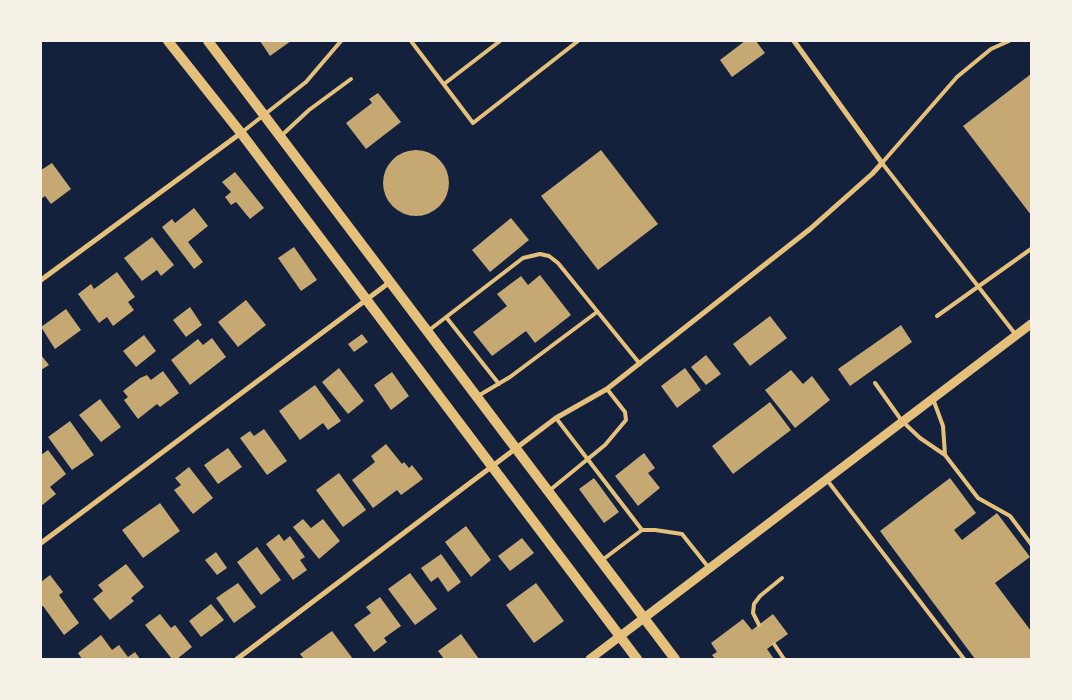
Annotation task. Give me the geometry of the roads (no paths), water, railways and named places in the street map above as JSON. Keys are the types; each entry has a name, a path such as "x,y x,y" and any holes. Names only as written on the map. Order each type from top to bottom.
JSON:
{"main road":[{"path":"168,41 241,133 637,659"},
{"path":"208,41 675,659"}],"street":[{"path":"237,659 556,418 608,388 640,364 818,223 863,184 882,163 794,41"},
{"path":"41,280 241,133"},
{"path":"41,543 390,282"},
{"path":"590,659 1031,324"}],"lane":[{"path":"410,41 473,124 578,41"},
{"path":"444,84 500,41"},
{"path":"1009,41 991,49 957,77 882,163 1016,335"},
{"path":"241,133 306,82 319,69 338,42"},
{"path":"280,137 309,110 351,79"},
{"path":"937,316 1031,249"},
{"path":"427,332 523,258 540,254 549,256 558,263 640,364"},
{"path":"476,397 499,384 597,312"},
{"path":"446,317 499,384"},
{"path":"875,383 902,422 920,438 945,455 978,498 1006,513 1031,544"},
{"path":"548,492 605,446 626,420 625,412 608,388"},
{"path":"933,398 943,426 945,455"},
{"path":"556,418 642,530"},
{"path":"826,479 964,659"},
{"path":"602,561 642,530 682,534 709,568"},
{"path":"759,624 753,613 754,604 764,592 782,578"},
{"path":"774,644 784,659"}]}
